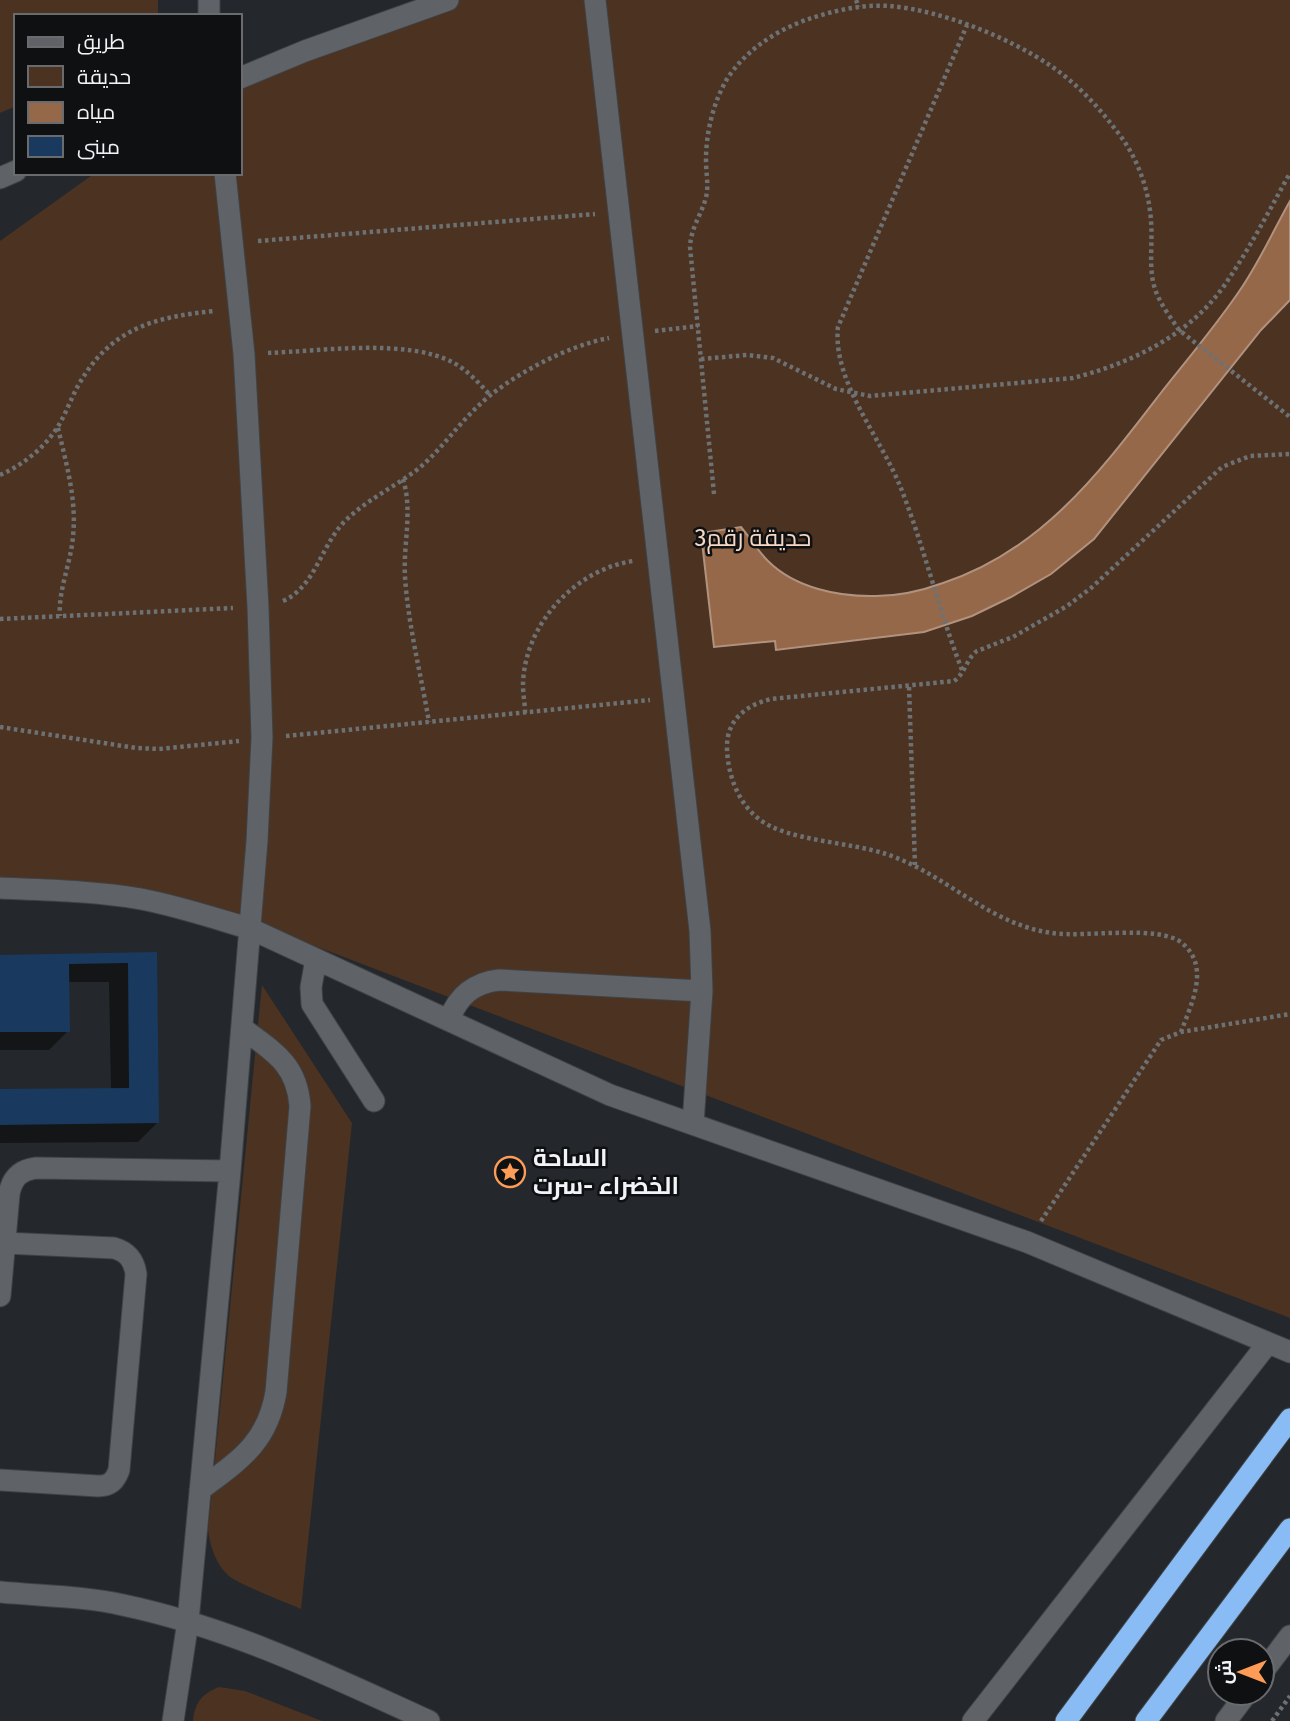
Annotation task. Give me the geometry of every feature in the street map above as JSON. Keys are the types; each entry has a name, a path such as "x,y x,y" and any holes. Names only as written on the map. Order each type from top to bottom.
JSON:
{"highway":[{"path":"1066,1721 1290,1419"},
{"path":"1146,1721 1290,1529"}],"street":[{"path":"242,77 304,51 448,0"},
{"path":"595,0 699,931 702,991 693,1124"},
{"path":"173,1721 188,1622 230,1171 251,929 262,738 258,607 243,354 225,175"},
{"path":"0,888 140,899 251,929 610,1095 1027,1242 1290,1352"},
{"path":"316,959 311,986 312,1004 374,1101"},
{"path":"449,1020 458,1000 465,993 475,986 499,979 702,991"},
{"path":"200,1490 256,1443 268,1423 275,1392 299,1094 285,1062 242,1028"},
{"path":"0,1296 11,1184 16,1176 29,1169 230,1171"},
{"path":"0,1480 98,1486 110,1483 116,1478 119,1470 136,1274 130,1256 114,1248 5,1243"},
{"path":"973,1721 1268,1343"},
{"path":"0,1592 120,1604 188,1622 266,1648 429,1721"},
{"path":"1276,1654 1290,1636"}],"path":[{"path":"856,0 859,7"},
{"path":"714,494 690,234 705,200 707,140 714,107 727,79 746,56 775,33 828,12 859,7 887,6 921,10 967,25 1012,44 1052,66 1090,98 1117,131 1136,162 1148,194 1155,290 1180,330 1290,417"},
{"path":"963,671 901,487 854,394 838,354 838,327 967,25"},
{"path":"701,359 747,355 773,358 836,389 854,394 890,396 1073,378 1105,370 1136,357 1180,330 1199,314 1227,282 1290,173"},
{"path":"233,243 619,212"},
{"path":"0,475 24,462 43,446 58,427 89,368 118,339 153,321 173,315 239,308"},
{"path":"0,619 258,607 292,598 302,589 342,524 362,505 403,479 435,453 490,395 583,345 633,334 698,326"},
{"path":"243,354 390,349 421,351 455,364 471,375 490,395"},
{"path":"58,427 73,505 74,533 60,602 60,616"},
{"path":"1181,1032 1198,981 1197,967 1183,944 1171,936 1158,933 1077,935 1029,928 985,910 941,879 915,865 862,847 788,833 760,820 740,798 732,780 726,744 730,728 740,713 753,703 771,699 948,683 959,678 971,656 977,651 1041,622 1090,588 1222,467 1250,456 1290,454"},
{"path":"403,479 408,503 405,581 429,722"},
{"path":"525,713 523,684 528,655 539,628 555,604 576,584 602,570 629,561 658,559"},
{"path":"908,687 915,865"},
{"path":"0,727 159,749 674,697"},
{"path":"1027,1242 1166,1036 1290,1014"},
{"path":"1272,1721 1290,1696"}],"green space":[{"path":"0,0 158,0 158,14 14,14 14,107 0,113"},
{"name":"حديقة رقم3","path":"448,0 1290,0 1290,1318 231,914 0,885 0,241 92,175 242,175 242,77"},
{"path":"262,985 352,1123 301,1609 229,1576 214,1555 208,1530"},
{"path":"219,1687 245,1691 322,1721 193,1721 200,1700"}],"water":[{"path":"1290,201 1290,300 1261,330 1094,539 1051,574 972,616 924,632 776,650 775,641 714,647 701,533 741,527 768,561 791,578 818,589 847,595 876,596 918,591 978,569 1039,530 1091,480 1210,332 1245,282"}],"building":[{"path":"157,952 159,1123 0,1125 0,1089 129,1088 128,963 69,964 70,1032 0,1032 0,955"}],"place":[{"name":"الساحة الخضراء -سرت","path":"510,1172"}]}
